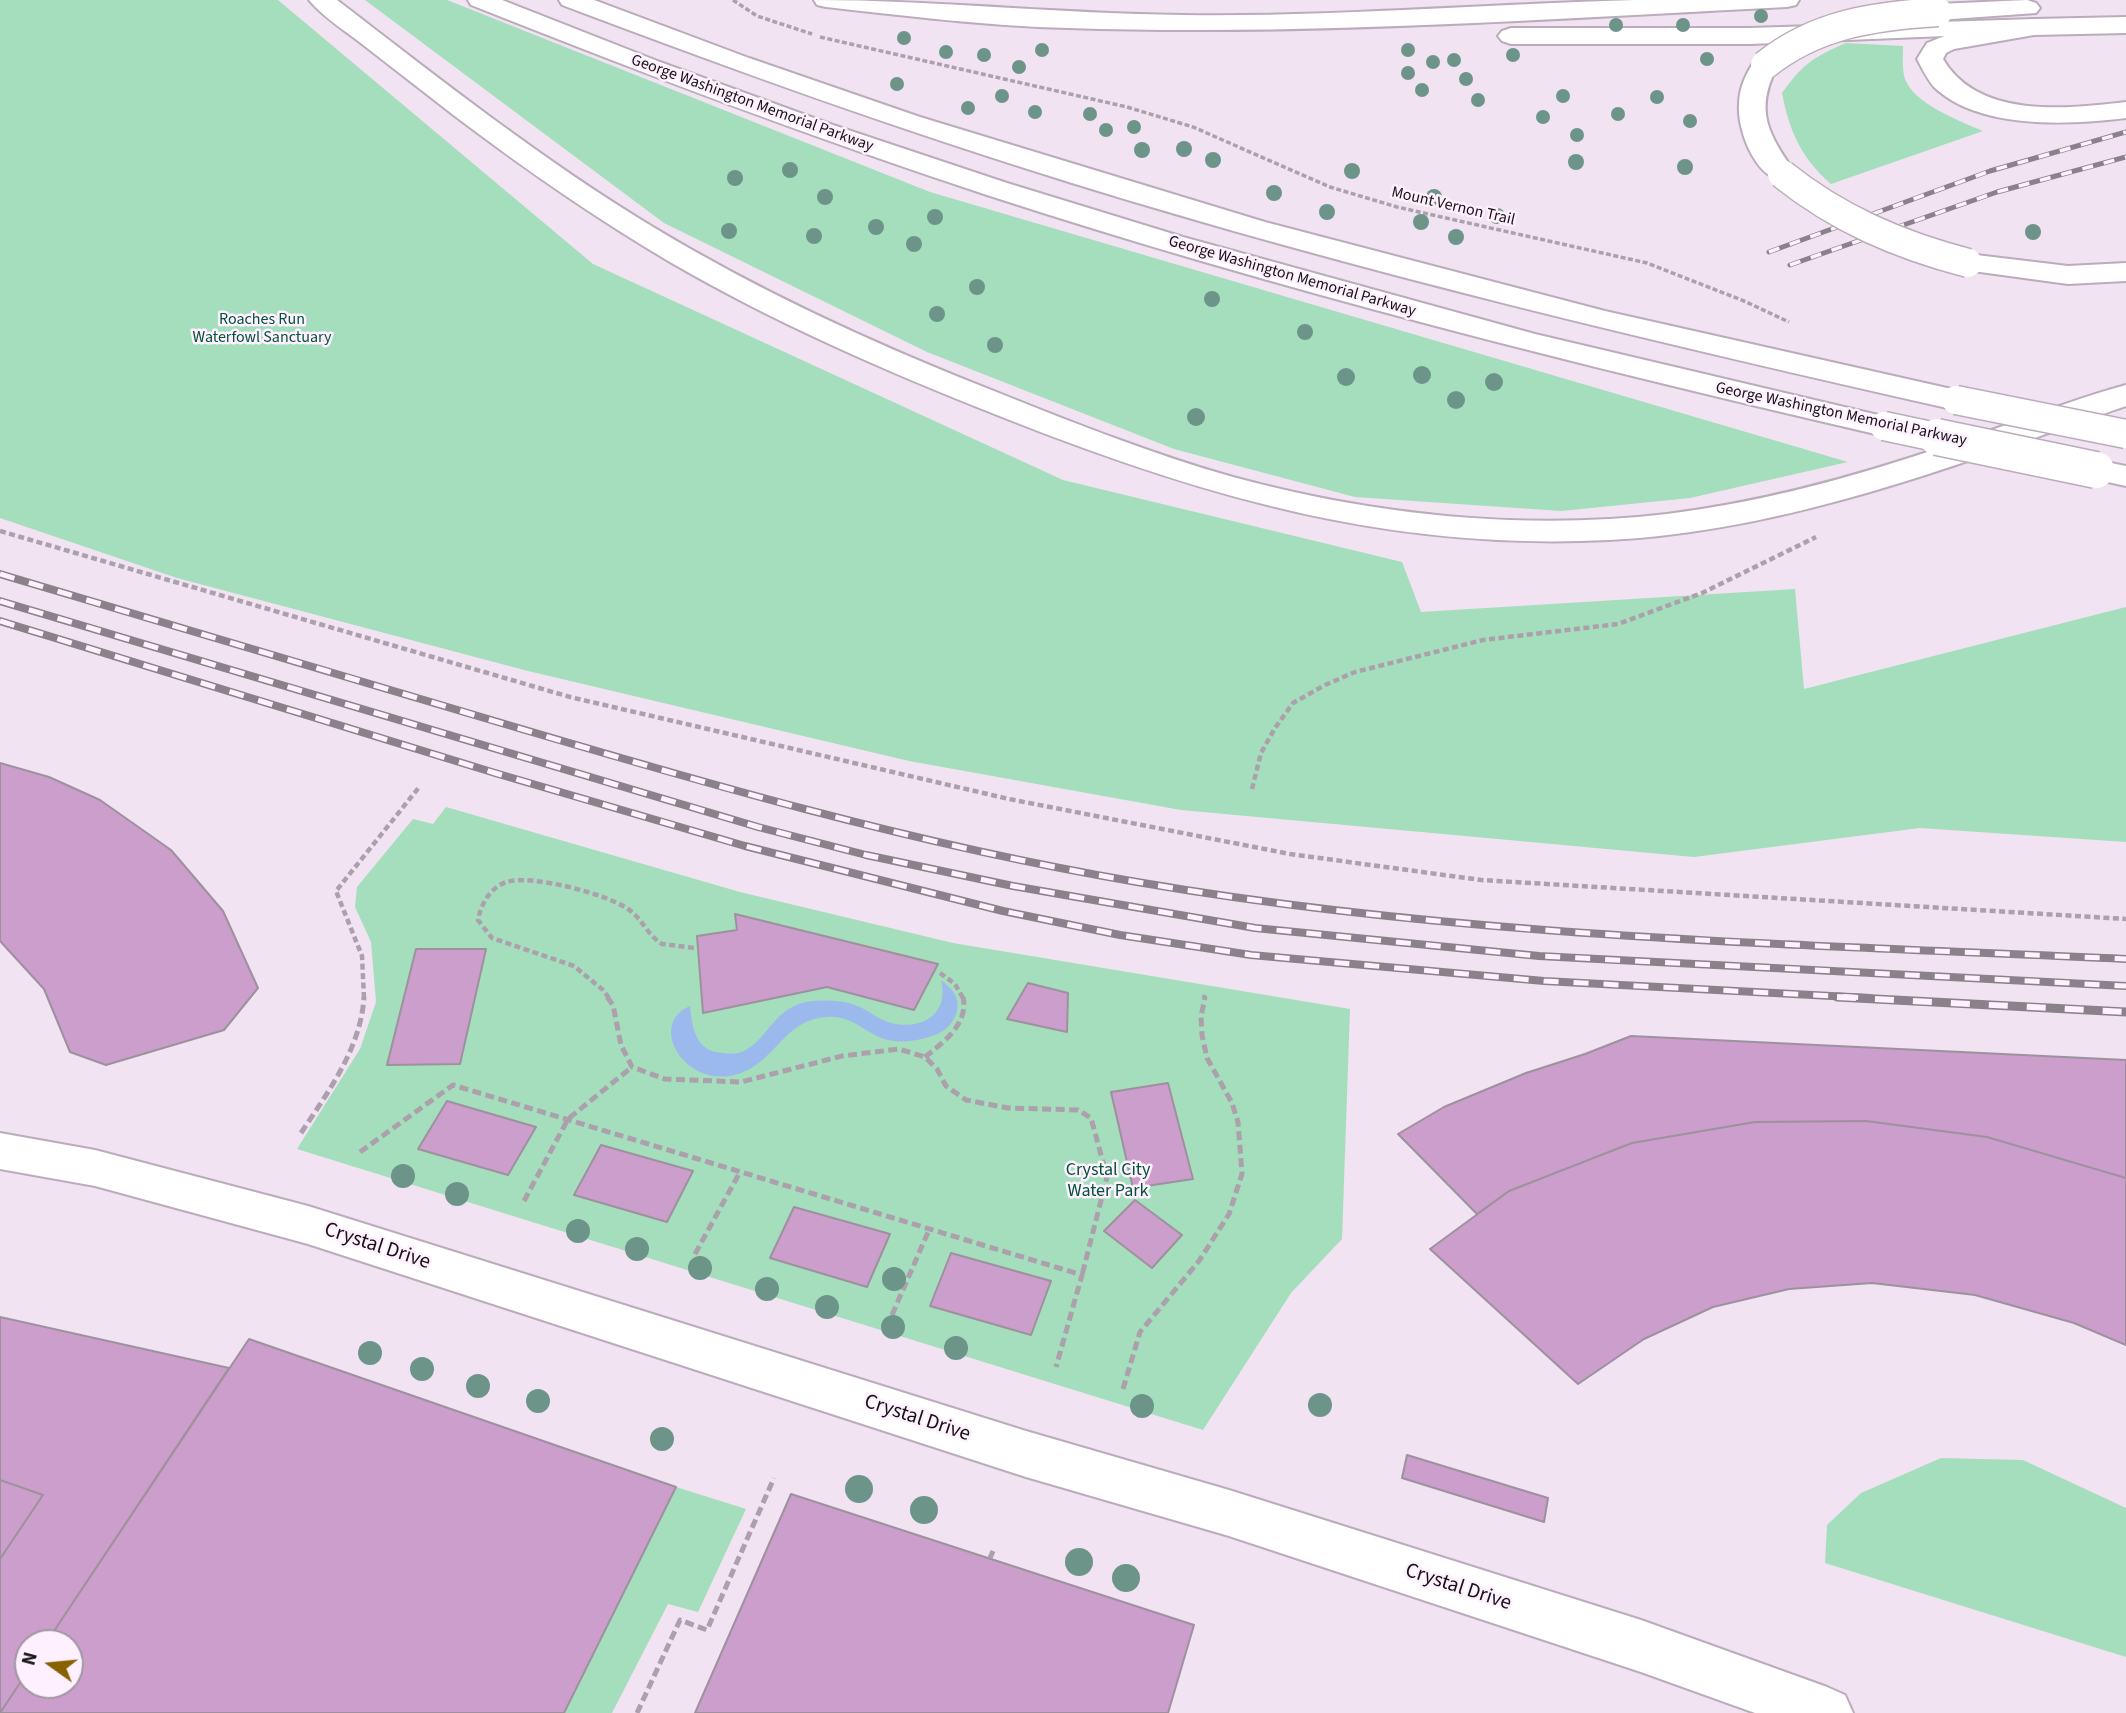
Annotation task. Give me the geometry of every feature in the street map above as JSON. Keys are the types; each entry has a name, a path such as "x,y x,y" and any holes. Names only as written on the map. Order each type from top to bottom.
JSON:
{"main road":[{"path":"321,0 546,170 640,232 738,287 841,339 1026,415 1200,477 1309,505 1418,524 1471,529 1569,531 1676,523 1772,508 1828,494 2126,395"},
{"name":"George Washington Memorial Parkway","path":"480,0 567,36 757,107 1088,219 1226,260 1476,328 1884,426 2111,473"},
{"name":"George Washington Memorial Parkway","path":"571,0 898,119 1233,223 1634,329 1956,401 2126,434"},
{"path":"826,0 929,13 1090,22 1196,33 1775,36 2034,27"},
{"path":"1009,0 1209,9 1464,0"},
{"path":"1090,22 1295,22 1787,0"},
{"path":"2126,24 2111,12 2054,7 1889,16 1826,29 1789,46 1765,65 1758,75 1750,106 1762,149 1782,174 1846,220 1905,246 1968,263 2068,275 2126,272"},
{"path":"2111,12 1947,43 1931,53 1932,66 1946,84 1958,92 2010,111 2061,115 2126,110"},
{"name":"Crystal Drive","path":"0,1152 156,1183 309,1225 1641,1646 1800,1708"}],"path":[{"name":"Mount Vernon Trail","path":"913,58 1127,107 1193,127 1330,187 1397,207 1647,263 1744,301 1800,327"},
{"path":"0,531 569,697 1009,799 1290,854 1481,880 2126,919"},
{"path":"1252,789 1261,754 1275,727 1293,703 1325,685 1355,672 1483,640 1618,624 1702,593 1825,532"},
{"path":"301,1133 355,1045 366,1002 362,955 336,891 420,786"},
{"path":"695,948 675,947 658,942 626,907 534,881 508,881 491,893 479,909 478,920 492,938 574,966 603,990 613,1005 621,1045 632,1067 665,1079 741,1082 842,1056 899,1049 925,1057 937,1069 946,1086 966,1100 1008,1108 1078,1110 1091,1118 1107,1177 1083,1275 1056,1367"},
{"path":"925,1057 948,1039 967,1008 966,998 960,989 940,973"},
{"path":"1123,1389 1140,1332 1199,1261 1229,1214 1242,1174 1238,1122 1232,1103 1207,1058 1202,1035 1201,1017 1205,995"},
{"path":"524,1201 568,1119 632,1067"},
{"path":"359,1152 453,1085 1083,1275"},
{"path":"695,1254 740,1172"},
{"path":"892,1315 929,1230"},
{"path":"637,1713 680,1620 707,1630 774,1478"},
{"path":"990,1558 993,1551"}],"green space":[{"name":"Roaches Run Waterfowl Sanctuary","path":"0,0 278,0 593,264 1063,480 1402,562 1421,612 1795,589 1804,689 2126,607 2126,842 1920,828 1694,857 1181,810 909,761 528,671 177,578 0,518"},
{"path":"365,0 447,0 930,192 1848,462 1690,498 1561,511 1355,497 1174,449 927,352 664,223"},
{"path":"1846,43 1903,46 1905,79 1910,88 1939,111 1983,131 1831,184 1812,165 1798,143 1782,93 1809,63"},
{"name":"Crystal City Water Park","path":"446,807 740,892 953,943 1350,1009 1342,1239 1291,1293 1203,1430 297,1149 360,1049 376,1002 371,942 355,907 357,887 413,819 433,824"},
{"path":"1941,1458 2023,1460 2126,1508 2126,1657 1825,1563 1827,1525 1861,1493"},
{"path":"676,1487 746,1509 698,1612 668,1604 612,1713 564,1713"}],"water":[{"path":"941,980 956,997 956,1015 941,1033 918,1040 889,1040 846,1019 826,1017 799,1026 748,1070 734,1075 716,1076 700,1072 687,1063 677,1052 672,1039 672,1026 677,1015 690,1006 697,1037 714,1052 744,1051 760,1039 788,1009 812,1001 850,1003 888,1022 911,1025 930,1018 937,1011 943,992"}],"building":[{"path":"0,763 49,777 100,800 171,850 223,911 258,988 224,1030 106,1065 70,1052 44,989 0,941"},
{"path":"735,914 938,964 914,1010 827,987 703,1013 697,936 737,930"},
{"path":"416,949 486,949 460,1064 387,1065"},
{"path":"1028,983 1068,993 1067,1032 1007,1019"},
{"path":"1631,1036 2126,1060 2126,1178 1987,1137 1866,1121 1755,1122 1632,1143 1509,1191 1477,1214 1398,1134 1444,1107 1526,1073"},
{"path":"1168,1083 1193,1179 1133,1188 1111,1092"},
{"path":"447,1101 536,1127 508,1175 418,1149"},
{"path":"1866,1121 1987,1137 2126,1178 2126,1345 2074,1323 1975,1295 1872,1283 1789,1289 1713,1307 1644,1339 1578,1384 1430,1249 1509,1191 1632,1143 1755,1122"},
{"path":"601,1145 693,1171 667,1222 574,1195"},
{"path":"1135,1200 1182,1235 1152,1268 1104,1231"},
{"path":"794,1207 890,1234 867,1287 770,1258"},
{"path":"951,1253 1051,1281 1031,1335 930,1306"},
{"path":"0,1317 229,1368 55,1629 14,1629 14,1692 0,1713 0,1559 43,1495 0,1480"},
{"path":"249,1339 676,1487 564,1713 0,1713 14,1692 14,1699 84,1699 84,1629 55,1629"},
{"path":"1407,1455 1548,1498 1544,1522 1402,1478"},
{"path":"0,1480 43,1495 0,1559"},
{"path":"791,1494 1194,1625 1168,1713 695,1713"}],"railway":[{"path":"1769,252 1990,171 2126,132"},
{"path":"1790,265 1997,192 2126,157"},
{"path":"0,574 718,786 885,829 1052,867 1260,901 1507,927 1754,943 2126,959"},
{"path":"0,601 758,827 866,855 1013,886 1255,928 1539,956 2126,986"},
{"path":"0,621 495,773 745,846 1003,911 1120,935 1251,955 1544,981 1870,998"},
{"path":"1837,997 2126,1012"}]}
